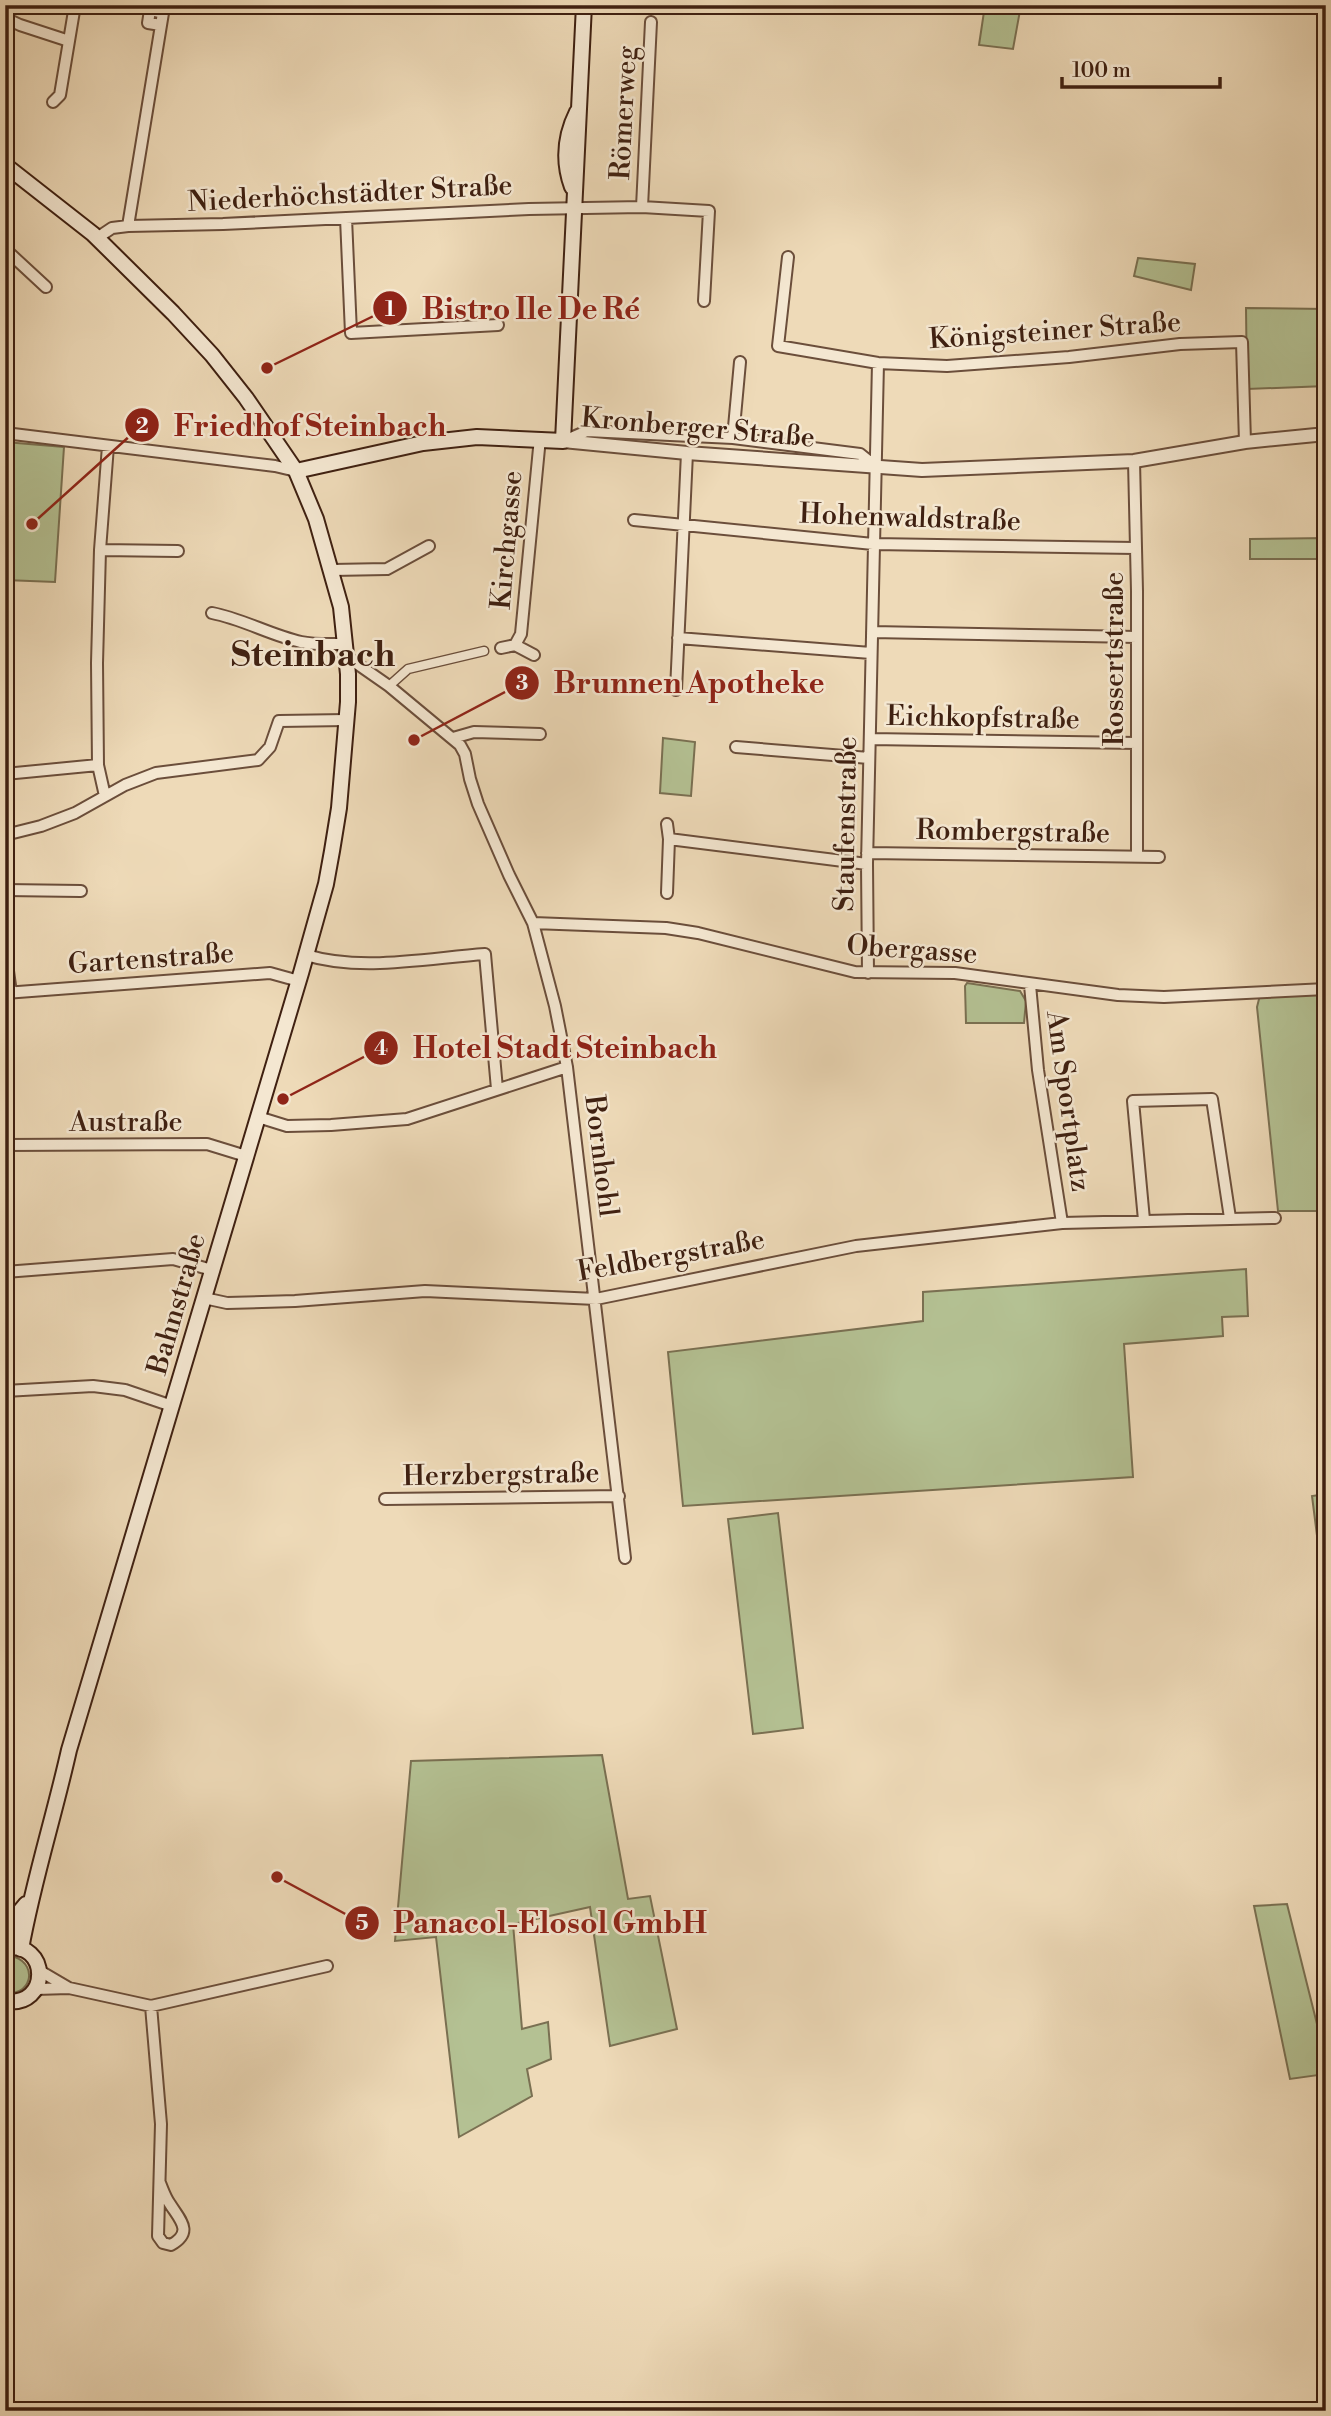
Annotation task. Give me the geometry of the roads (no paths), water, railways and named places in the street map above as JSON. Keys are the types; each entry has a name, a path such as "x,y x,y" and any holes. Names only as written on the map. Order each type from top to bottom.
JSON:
{"main road":[{"path":"296,471 423,443 477,438 540,438 563,441 584,5"},
{"name":"Bahnstraße","path":"5,165 97,238 212,355 246,398 296,471 316,519 341,607 346,650 346,720 339,808 326,884 69,1751 45,1853 31,1897 21,1910 11,1948"},
{"path":"8,2006 26,1998 36,1989 40,1971 31,1954 11,1948"}],"street":[{"path":"53,102 60,95 75,5"},
{"path":"128,226 163,13 150,8"},
{"path":"5,18 69,41"},
{"name":"Römerweg","path":"642,207 651,22"},
{"name":"Niederhöchstädter Straße","path":"97,238 112,228 128,226 346,218 574,201 709,211 704,301"},
{"path":"346,218 351,333 498,325"},
{"path":"5,249 46,287"},
{"name":"Königsteiner Straße","path":"788,257 778,346 878,363 947,366 1069,357 1180,344 1242,342 1245,442"},
{"name":"Kronberger Straße","path":"733,438 740,362"},
{"path":"876,467 878,363"},
{"name":"Kronberger Straße","path":"563,441 587,430 733,438 860,454 876,467"},
{"path":"5,433 275,466 296,471"},
{"name":"Kronberger Straße","path":"563,441 876,467 947,469 1134,461 1245,442 1326,434"},
{"name":"Kirchgasse","path":"515,645 522,634 540,438"},
{"path":"105,796 98,765 97,663 100,550 108,446"},
{"path":"676,690 687,453"},
{"name":"Rossertstraße","path":"1134,461 1137,856"},
{"name":"Staufenstraße","path":"869,973 867,858 876,467"},
{"name":"Hohenwaldstraße","path":"634,520 873,544 1135,548"},
{"path":"332,570 387,569 429,546"},
{"path":"100,550 178,551"},
{"path":"212,613 235,617 267,632 303,642 346,650"},
{"path":"872,632 1137,637"},
{"path":"678,638 871,653"},
{"name":"Kirchgasse","path":"501,648 515,645 534,655"},
{"name":"Bornhohl","path":"346,650 453,738 465,754 478,804 533,923 555,1006 567,1067 625,1558"},
{"path":"389,686 408,669 484,651"},
{"path":"5,835 41,827 64,818 156,773 258,760 270,747 279,721 346,720"},
{"path":"453,738 474,733 540,734"},
{"name":"Eichkopfstraße","path":"870,739 1137,743"},
{"path":"736,747 869,758"},
{"path":"5,774 98,765"},
{"path":"667,824 667,893"},
{"name":"Rombergstraße","path":"669,839 867,858 1159,857"},
{"path":"5,890 81,891"},
{"name":"Obergasse","path":"533,923 666,928 698,933 839,970 869,973 955,973 1118,995 1164,997 1326,989"},
{"path":"5,949 8,993"},
{"path":"306,955 357,964 485,954 496,1089"},
{"name":"Gartenstraße","path":"8,993 270,973 299,981"},
{"name":"Am Sportplatz","path":"1030,985 1038,1070 1062,1223"},
{"path":"258,1117 287,1126 395,1121 567,1067"},
{"path":"1144,1220 1133,1101 1212,1099 1230,1218"},
{"name":"Austraße","path":"5,1145 207,1144 246,1156"},
{"name":"Feldbergstraße","path":"204,1298 227,1303 295,1301 425,1291 596,1298 810,1253 863,1245 1062,1223 1275,1218"},
{"path":"5,1272 173,1259 212,1270"},
{"path":"5,1391 114,1388 172,1406"},
{"name":"Herzbergstraße","path":"384,1499 619,1496"},
{"path":"36,1989 69,1988 151,2006 327,1966"},
{"path":"40,1971 69,1988"},
{"path":"151,2006 162,2124 158,2236 163,2243 171,2245 180,2240 184,2232 183,2223 167,2200 160,2183"}],"place":[{"name":"Bistro Ile De Ré","path":"267,368"},
{"name":"Friedhof Steinbach","path":"32,524"},
{"name":"Brunnen Apotheke","path":"414,740"},
{"name":"Hotel Stadt Steinbach","path":"283,1099"},
{"name":"Panacol-Elosol GmbH","path":"277,1877"}],"district":[{"name":"Steinbach","path":"313,655"}]}
